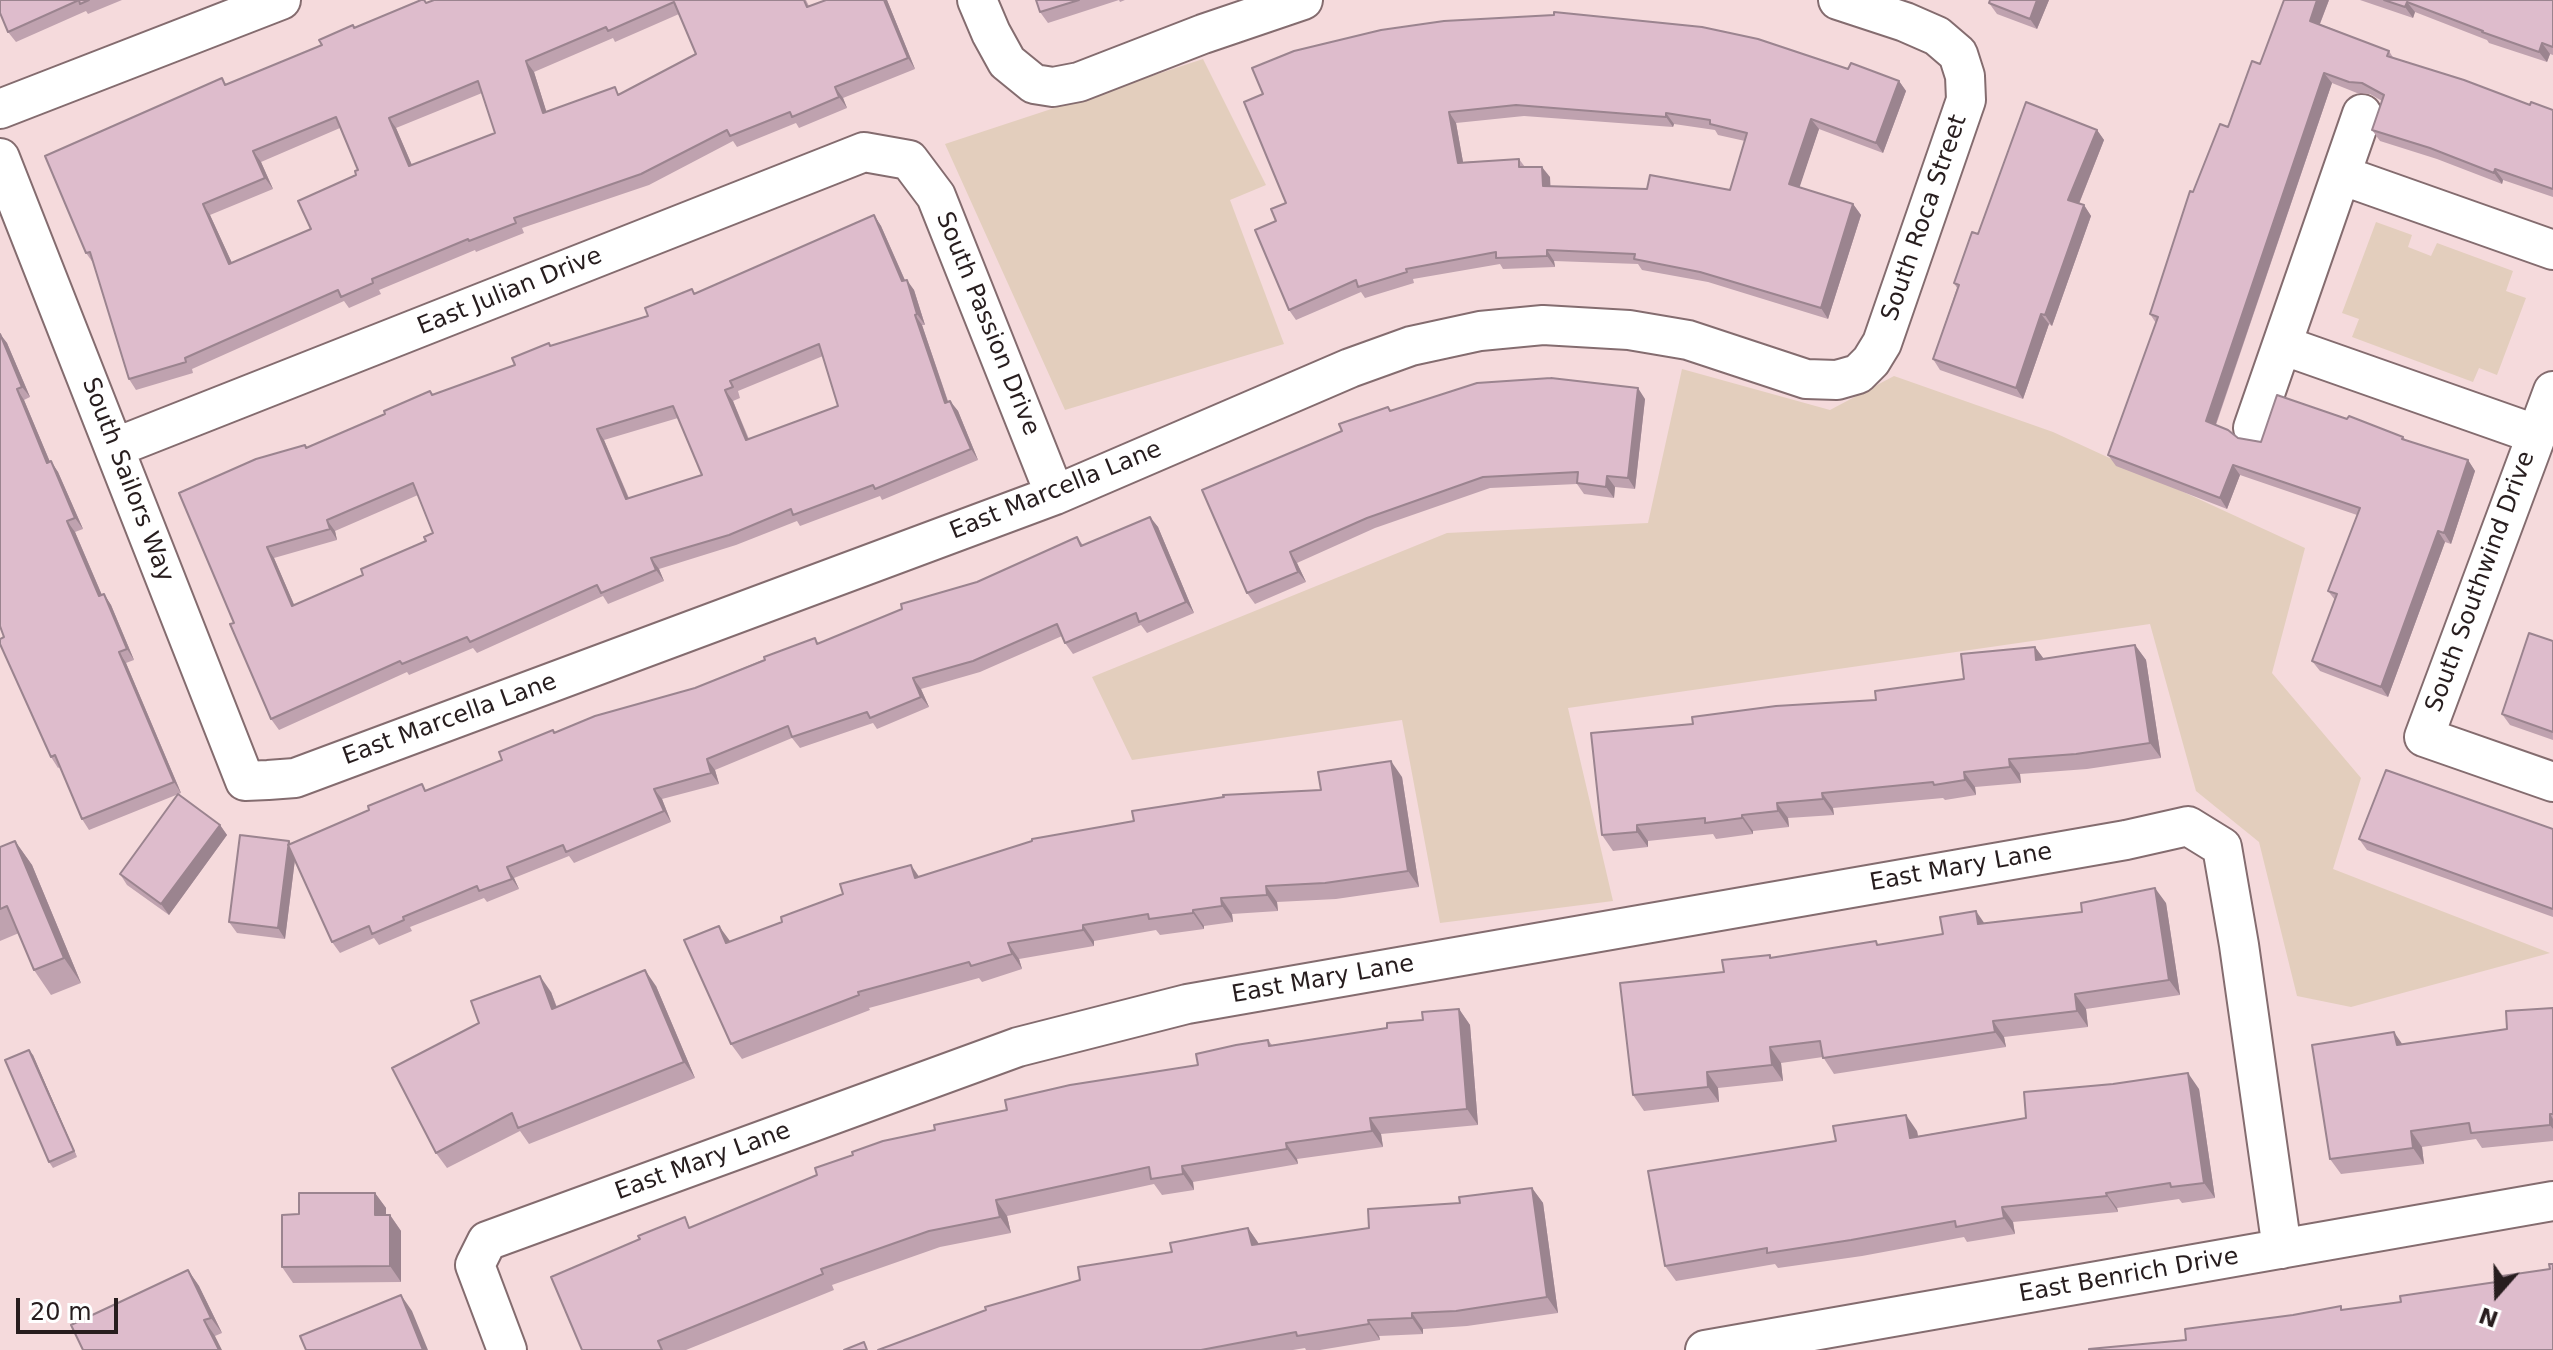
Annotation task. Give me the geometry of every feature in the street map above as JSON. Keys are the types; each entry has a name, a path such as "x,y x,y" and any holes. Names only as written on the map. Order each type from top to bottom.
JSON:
{"street":[{"path":"0,109 281,0"},
{"path":"977,0 1007,62 1034,84 1053,87 1079,82 1203,34 1303,0"},
{"name":"South Roca Street","path":"1838,0 1937,36 1958,54 1965,76 1966,100 1882,343 1858,374"},
{"path":"2253,428 2362,114"},
{"name":"East Julian Drive","path":"114,448 864,152 909,160"},
{"name":"South Sailors Way","path":"0,158 245,781 268,780"},
{"name":"South Passion Drive","path":"909,160 936,196 1055,495"},
{"path":"2341,175 2553,250"},
{"name":"East Marcella Lane","path":"268,780 295,778 1055,495 1350,368 1411,346 1480,331 1543,325 1629,330 1688,340 1806,379 1837,380 1858,374"},
{"name":"South Southwind Drive","path":"2282,345 2547,413 2424,737 2553,782"},
{"name":"East Mary Lane","path":"507,1350 475,1265 487,1241 1018,1047 1187,1004 2188,826 2222,847 2282,1249"},
{"name":"East Benrich Drive","path":"1705,1350 2553,1201"}],"shaded area":[{"path":"1203,59 1266,185 1230,200 1284,344 1065,410 945,144"},
{"path":"2376,222 2412,235 2408,247 2431,256 2437,243 2513,271 2506,291 2526,298 2497,375 2479,368 2473,382 2352,337 2359,319 2342,313"},
{"path":"1682,369 1830,410 1894,376 2053,432 2305,548 2272,673 2361,778 2333,869 2550,953 2351,1007 2297,996 2259,842 2196,791 2150,624 1568,708 1613,901 1440,923 1402,720 1132,760 1092,677 1447,533 1648,523"}],"building":[{"path":"0,0 79,0 8,32 0,13"},
{"path":"421,0 426,3 434,0 804,0 807,7 826,0 884,0 908,58 835,87 839,97 792,117 790,112 730,136 727,130 641,174 514,218 516,223 468,239 372,279 373,283 341,297 338,290 185,358 186,362 129,379 90,252 86,253 45,156 222,78 225,85 322,45 319,40 353,25 354,28","holes":["674,2 696,54 618,95 615,87 543,113 526,61 606,27 608,31","478,81 495,133 409,166 389,118","336,117 358,170 355,171 356,175 298,201 311,229 229,264 203,204 265,178 253,151"]},
{"path":"1036,0 1079,0 1040,12"},
{"path":"1990,0 2037,0 2030,19 1989,3"},
{"path":"2284,0 2317,0 2310,21 2389,51 2387,56 2553,110 2553,189 2495,169 2494,173 2372,130 2384,95 2362,83 2324,73 2206,421 2238,438 2261,442 2277,395 2347,419 2349,416 2402,439 2468,460 2444,533 2438,531 2381,687 2312,661 2337,594 2328,591 2360,508 2233,465 2220,498 2108,455 2158,317 2150,314 2190,191 2193,192 2220,124 2228,127 2252,61 2260,64"},
{"path":"2384,0 2553,0 2553,47 2542,43 2539,52 2407,2 2405,7"},
{"path":"1554,12 1702,27 1758,39 1848,69 1851,63 1899,81 1876,143 1811,119 1789,184 1853,204 1821,308 1700,272 1634,259 1635,254 1547,250 1547,256 1496,258 1496,252 1406,269 1407,272 1358,287 1356,280 1289,310 1255,230 1276,221 1271,209 1286,203 1244,102 1263,94 1252,68 1294,51 1381,30 1444,21 1554,15","holes":["1516,105 1666,117 1666,113 1710,120 1710,124 1747,133 1730,190 1650,175 1647,189 1543,186 1542,167 1519,167 1519,159 1458,163 1449,112"]},
{"path":"2026,102 2097,130 2068,200 2084,205 2016,388 1933,359 1959,285 1954,283 1972,232 1978,234"},
{"path":"874,215 902,281 907,280 915,315 945,403 950,401 971,449 875,489 873,485 793,515 791,509 729,535 651,558 656,570 601,593 597,585 470,642 467,637 402,664 400,661 271,719 179,493 256,459 305,445 306,448 430,391 432,395 515,365 512,358 549,343 550,346 648,316 645,308 692,289 694,294","holes":["819,344 838,406 746,440 725,390 733,387 730,381","673,406 702,475 626,499 597,429","413,483 433,533 424,537 426,541 361,569 363,575 292,606 267,547 330,529 327,520"]},
{"path":"0,334 22,387 17,389 47,463 51,461 75,518 67,521 99,596 104,594 127,649 119,652 174,782 82,819 55,755 51,757 0,644 0,639 4,637 0,626"},
{"path":"1551,378 1638,388 1628,478 1607,476 1606,487 1577,483 1578,472 1483,477 1367,518 1290,552 1298,572 1247,593 1202,490 1342,431 1339,424 1388,407 1390,411 1477,383"},
{"path":"1150,517 1186,602 1139,622 1136,613 1065,643 1057,624 973,661 913,678 921,697 870,718 867,712 792,737 788,726 707,759 711,773 654,789 664,811 566,852 563,845 507,867 512,879 479,891 477,886 403,917 404,920 372,934 369,926 332,942 288,845 422,784 425,791 502,760 499,752 553,730 554,733 595,716 695,688 815,638 817,644 902,609 901,604 977,582 1077,537 1081,546"},
{"path":"2529,633 2553,641 2553,732 2502,714"},
{"path":"2135,645 2150,743 2076,754 2009,759 2010,767 1964,772 1965,780 1822,793 1823,799 1777,803 1778,811 1742,815 1742,818 1705,823 1705,818 1637,825 1637,832 1602,835 1591,733 1693,724 1692,717 1776,706 1876,700 1875,691 1964,679 1961,654 2035,647 2036,660"},
{"path":"1391,761 1408,871 1325,883 1266,886 1267,895 1221,898 1222,906 1193,910 1193,913 1149,919 1148,914 1083,925 1083,930 1008,943 1012,954 971,966 969,962 858,992 859,995 731,1044 684,940 719,926 726,943 782,922 781,917 843,894 840,884 911,865 915,878 1032,839 1134,821 1132,811 1223,795 1321,790 1318,772"},
{"path":"2386,770 2553,829 2553,909 2359,839"},
{"path":"178,794 220,825 161,904 120,874"},
{"path":"240,835 289,841 278,928 229,922"},
{"path":"15,841 64,958 34,970 7,906 0,909 0,847"},
{"path":"2155,888 2169,980 2075,994 2077,1011 1993,1021 1995,1032 1823,1058 1820,1041 1770,1047 1772,1065 1707,1072 1708,1087 1633,1095 1620,983 1724,972 1722,960 1770,955 1770,958 1943,934 1940,917 1976,911 1978,924 2082,912 2081,903"},
{"path":"645,970 684,1062 518,1128 512,1113 436,1153 392,1068 479,1023 471,1001 540,976 552,1009"},
{"path":"2553,1008 2553,1114 2550,1114 2550,1125 2471,1133 2469,1123 2411,1131 2413,1148 2330,1159 2312,1045 2394,1032 2397,1045 2507,1029 2506,1011"},
{"path":"1459,1009 1467,1109 1370,1118 1372,1131 1286,1143 1287,1149 1182,1166 1183,1174 1151,1179 1149,1167 996,1200 1000,1217 929,1231 821,1269 823,1274 658,1341 662,1350 582,1350 551,1277 685,1217 689,1228 817,1175 815,1168 853,1155 852,1152 883,1141 935,1130 934,1125 1007,1110 1005,1100 1070,1085 1198,1065 1196,1054 1236,1045 1268,1040 1269,1046 1387,1028 1387,1023 1423,1020 1422,1012"},
{"path":"29,1050 74,1151 49,1162 5,1060"},
{"path":"2188,1073 2204,1183 2171,1187 2170,1183 2106,1193 2107,1196 2002,1207 2004,1218 1956,1227 1955,1221 1851,1240 1767,1253 1767,1248 1665,1266 1648,1171 1836,1141 1833,1126 1906,1115 1910,1138 2026,1118 2024,1092"},
{"path":"1532,1188 1547,1297 1456,1311 1412,1313 1412,1318 1368,1320 1369,1324 1297,1336 1296,1332 1201,1350 878,1350 986,1310 985,1307 1080,1280 1078,1267 1172,1252 1170,1243 1248,1228 1252,1245 1369,1228 1368,1209 1460,1203 1459,1197"},
{"path":"299,1193 375,1193 375,1215 390,1215 390,1266 282,1267 282,1215 299,1214"},
{"path":"2549,1264 2553,1264 2553,1350 2089,1350 2186,1340 2185,1329 2341,1306 2341,1310 2401,1302 2400,1296 2503,1281 2502,1276 2550,1269"},
{"path":"188,1270 211,1318 204,1320 219,1350 83,1350 71,1325"},
{"path":"401,1295 423,1350 306,1350 300,1336"},
{"path":"864,1342 867,1350 844,1350"}]}
